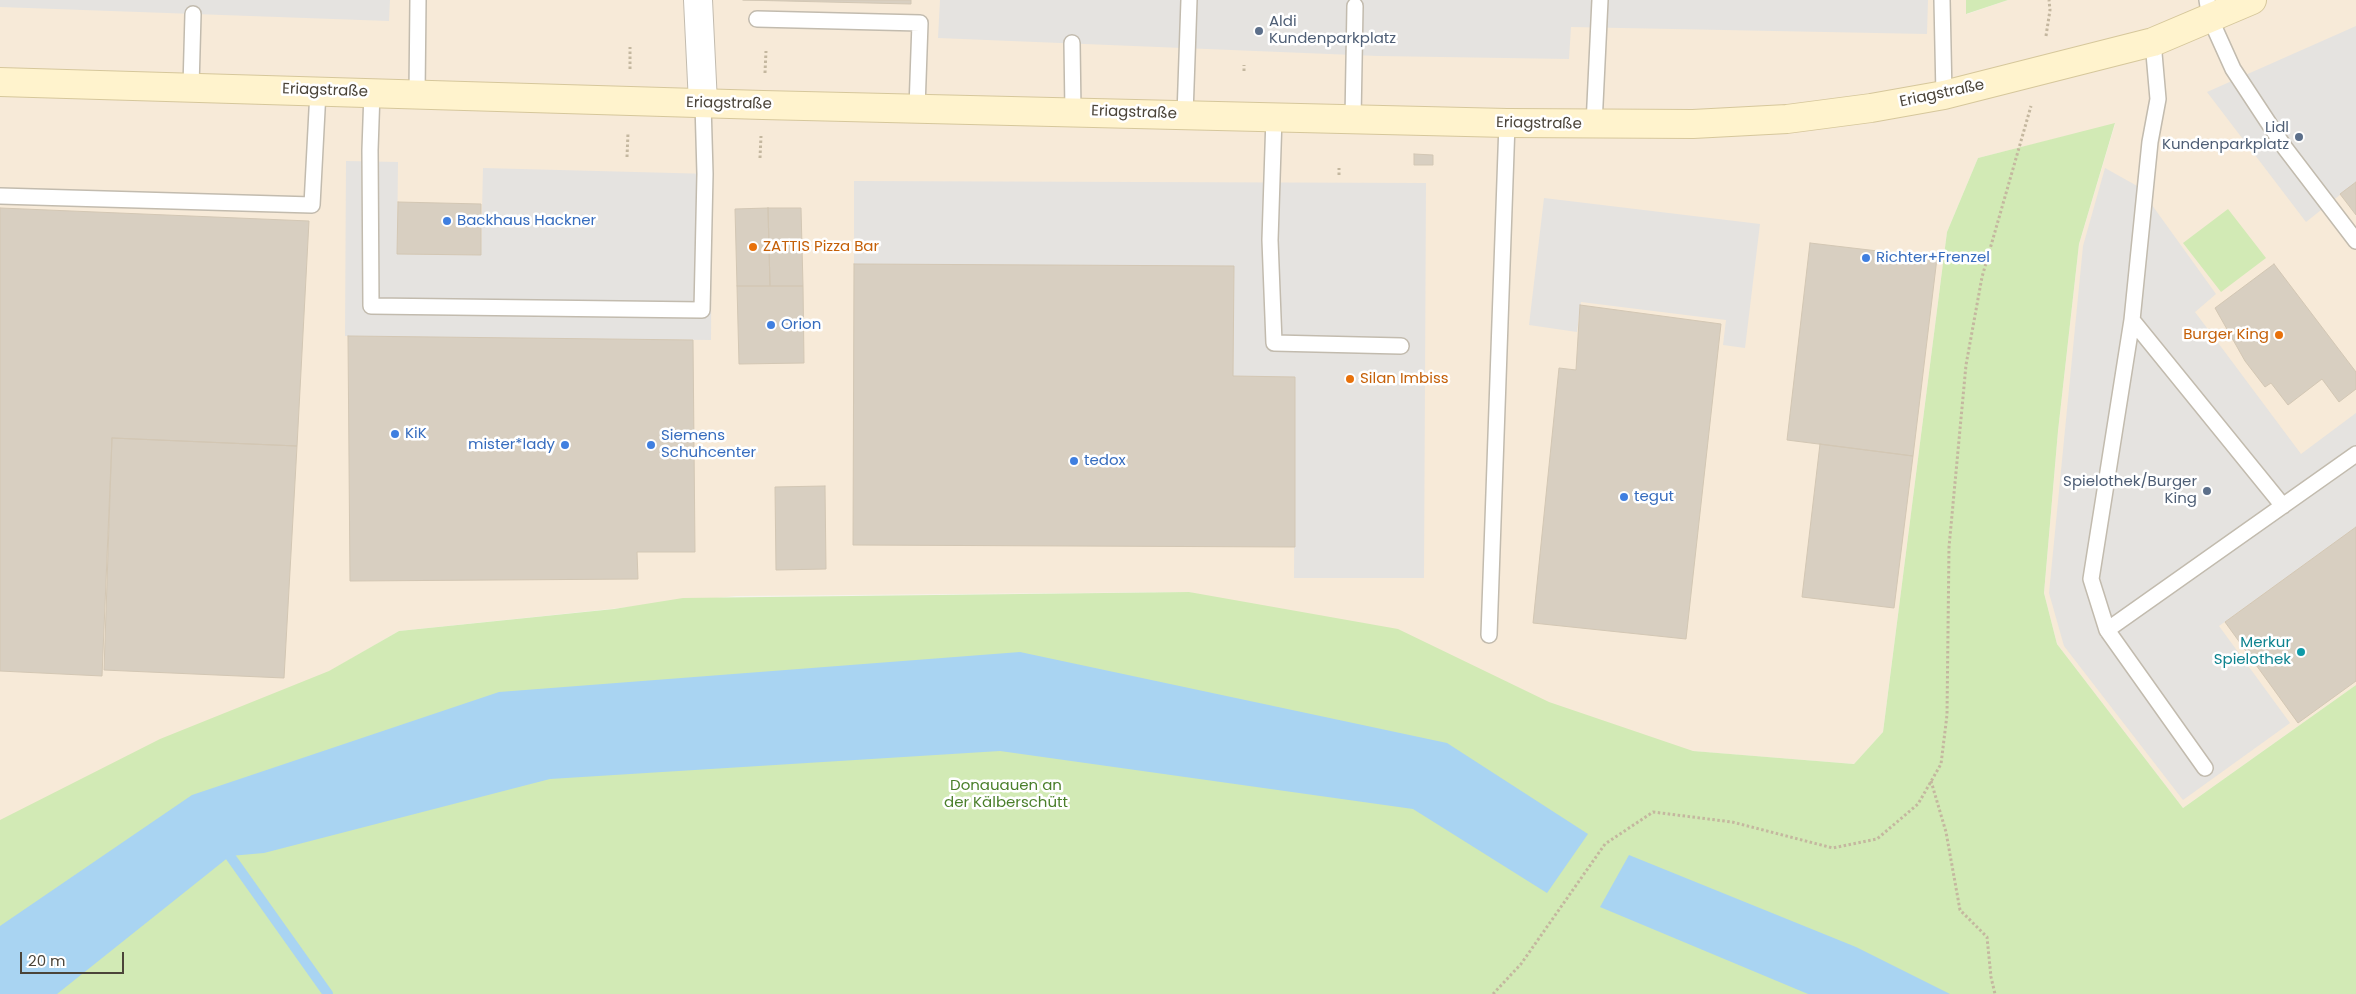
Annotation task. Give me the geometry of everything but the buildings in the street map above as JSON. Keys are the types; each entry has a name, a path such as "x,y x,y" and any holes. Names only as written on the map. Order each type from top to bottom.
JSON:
{"street":[{"path":"698,0 703,104"},
{"name":"Eriagstraße","path":"0,82 318,90 703,104 1594,125 1693,124 1787,119 1871,108 1944,95 2153,42 2208,9 2252,0"}],"lane":[{"path":"416,94 418,0"},
{"path":"1185,115 1189,0"},
{"path":"1594,125 1600,0"},
{"path":"1942,0 1944,95"},
{"path":"1353,119 1355,6"},
{"path":"2208,9 2233,69 2285,148 2356,241"},
{"path":"190,87 193,14"},
{"path":"757,20 920,23 917,108"},
{"path":"2153,42 2158,99 2150,142 2132,320 2091,579 2106,630 2205,768"},
{"path":"1072,43 1073,112"},
{"path":"0,196 312,205 318,90"},
{"path":"372,92 370,150 372,306 702,310 705,174 703,104"},
{"path":"1274,117 1270,240 1274,343 1401,346"},
{"path":"1489,635 1507,123"},
{"path":"2132,320 2283,506"},
{"path":"2106,630 2356,454"}],"path":[{"path":"1493,994 1520,964 1604,844 1653,812 1732,822 1833,848 1877,839 1918,804 1941,764 1947,716 1949,547 1966,365 1982,277 2041,71 2050,10 2049,0"},
{"path":"1244,64 1244,71"},
{"path":"1339,168 1339,174"},
{"path":"1931,780 1946,832 1960,910 1987,937 1991,977 1996,994"}],"shaded area":[{"path":"0,0 1966,0 1967,14 2008,0 2356,0 2356,685 2183,808 2057,644 2044,593 2058,431 2079,244 2115,124 1978,158 1947,232 1883,732 1854,764 1641,747 1189,592 736,596 399,631 287,696 0,822"},
{"path":"0,0 390,0 389,21 0,7"},
{"path":"940,0 1928,0 1927,34 1571,27 1569,59 1378,56 938,38"},
{"name":"Lidl Kundenparkplatz","path":"2356,26 2356,182 2306,222 2207,92"},
{"path":"346,161 398,162 397,254 481,255 483,168 712,174 711,340 345,336"},
{"name":"Spielothek/Burger King","path":"2105,168 2139,187 2216,294 2195,312 2301,454 2356,413 2356,527 2219,626 2290,723 2183,800 2064,646 2049,593 2083,246"},
{"path":"854,181 1426,183 1424,578 1294,578 1295,377 1233,376 1234,266 854,264"},
{"path":"1544,198 1760,224 1745,348 1723,345 1726,320 1581,302 1577,332 1529,325"}],"green space":[{"path":"1966,0 2008,0 1966,14"},
{"name":"Donauauen an der Kälberschütt","path":"2115,123 2079,244 2058,431 2044,593 2057,644 2183,808 2356,685 2356,994 0,994 0,820 160,739 329,671 399,631 614,609 683,598 1189,592 1398,629 1549,702 1693,751 1854,764 1883,732 1947,232 1978,158"},
{"path":"2228,209 2266,258 2221,292 2183,243"}],"water":[{"path":"1020,652 1447,743 1588,834 1547,893 1413,809 1000,751 550,779 264,853 230,856 57,994 0,994 0,926 192,795 499,692"},
{"path":"1629,855 1856,947 1950,994 1808,994 1600,907"}],"waterway":[{"path":"230,856 328,994"}],"place":[{"name":"Aldi Kundenparkplatz","path":"1259,31"},
{"name":"Lidl Kundenparkplatz","path":"2299,137"},
{"name":"Backhaus Hackner","path":"447,221"},
{"name":"ZATTIS Pizza Bar","path":"753,247"},
{"name":"Richter+Frenzel","path":"1866,258"},
{"name":"Orion","path":"771,325"},
{"name":"Burger King","path":"2279,335"},
{"name":"Silan Imbiss","path":"1350,379"},
{"name":"KiK","path":"395,434"},
{"name":"mister*lady","path":"565,445"},
{"name":"Siemens Schuhcenter","path":"651,445"},
{"name":"tedox","path":"1074,461"},
{"name":"Spielothek/Burger King","path":"2207,491"},
{"name":"tegut","path":"1624,497"},
{"name":"Merkur Spielothek","path":"2301,652"}]}
